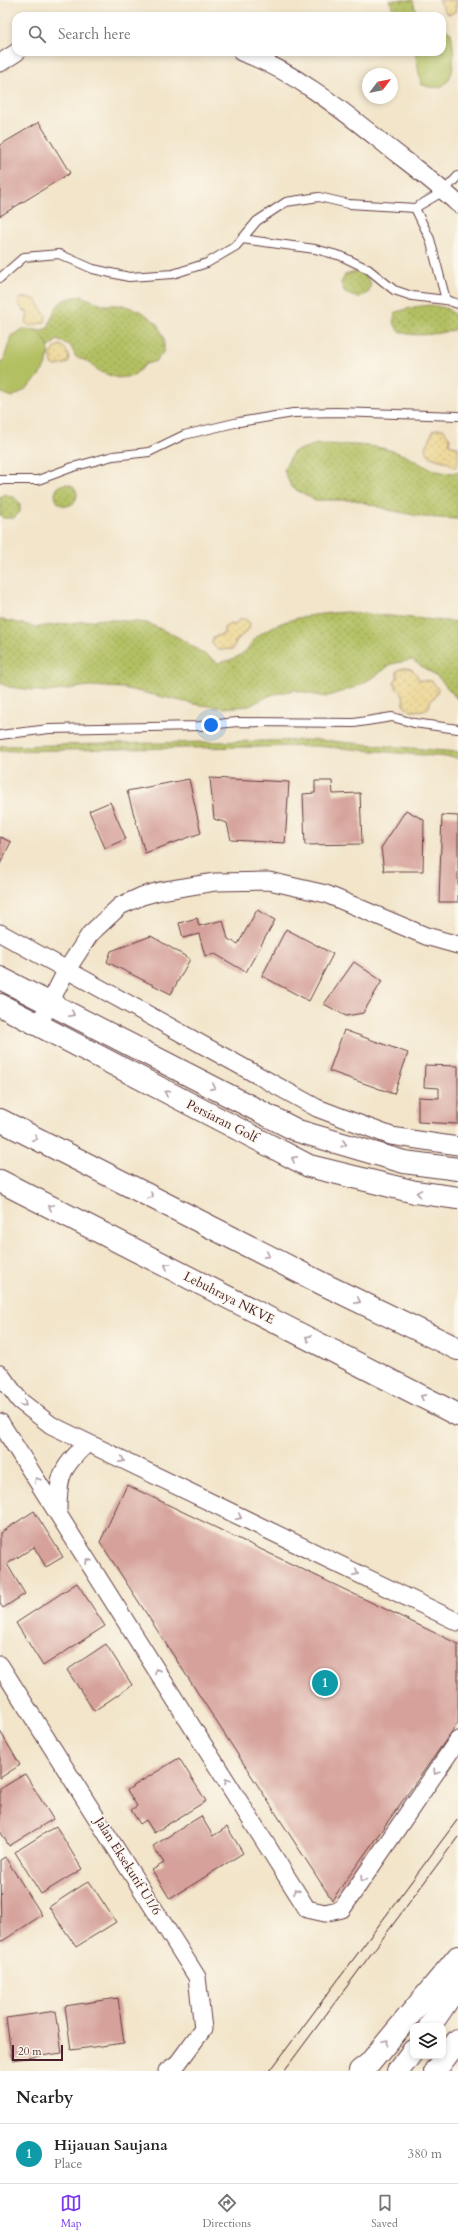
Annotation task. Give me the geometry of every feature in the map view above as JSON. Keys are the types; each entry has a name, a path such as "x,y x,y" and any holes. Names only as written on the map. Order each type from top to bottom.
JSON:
{"main road":[{"name":"Persiaran Golf","path":"0,978 298,1131 404,1162 458,1169"},
{"name":"Persiaran Golf","path":"0,1005 309,1166 415,1192 458,1198"},
{"path":"0,1120 323,1284 458,1350"},
{"name":"Lebuhraya NKVE","path":"0,1181 458,1415"},
{"path":"360,2071 369,2064 458,1957"},
{"path":"432,2023 458,1986"},
{"path":"435,2071 458,2040"},
{"path":"398,2071 410,2055"}],"street":[{"path":"0,63 12,55"},
{"path":"253,56 304,84 352,118 444,191 458,204"},
{"path":"38,1026 66,971 90,934 120,906 142,896 160,891 215,882 268,880 326,894 426,936 458,945"},
{"path":"0,933 66,971 317,1108 391,1136 458,1146"},
{"path":"0,1374 20,1401 51,1425 86,1444 458,1622"},
{"path":"0,1422 307,1908 325,1913 342,1909 458,1740"},
{"path":"58,1513 58,1491 63,1470 73,1456 86,1444"},
{"name":"Jalan Eksekutif U1/6","path":"0,1665 197,1976 203,2029 178,2062 167,2071"}],"lane":[{"path":"0,278 24,258 59,254 93,268 129,277 173,274 208,263 236,246 257,221 286,202 319,197 349,204 415,208 444,191 458,176"},
{"path":"415,208 430,239 438,263 446,300"},
{"path":"242,239 315,249 341,256 368,269 394,290 412,296 446,300 458,304"},
{"path":"0,480 38,480 73,467 113,456 149,452 184,435 239,422 293,413 337,412 458,416"},
{"path":"0,735 49,729 200,726 237,722 354,723 392,717 414,723 458,729"}],"green space":[{"path":"389,0 413,0 416,12 394,12"},
{"path":"446,30 451,33 453,43 453,64 448,81 442,86 433,87 421,84 416,56 446,56"},
{"path":"355,272 364,274 371,283 369,292 358,298 345,293 341,283 345,275"},
{"path":"82,296 102,305 123,305 142,312 157,323 164,338 164,351 156,361 146,364 133,376 118,378 100,372 89,362 76,357 70,345 57,340 42,354 24,335 48,328 53,314 62,301"},
{"path":"429,305 445,308 453,313 457,322 457,329 445,332 413,335 406,334 397,329 393,322 396,312"},
{"path":"23,329 37,330 44,338 49,351 48,359 39,375 33,382 19,394 12,397 0,392 0,365 4,359 11,336"},
{"path":"317,444 377,447 404,455 432,470 448,473 458,472 458,519 423,517 389,510 355,500 315,500 291,487 284,470 293,452"},
{"path":"66,484 74,487 77,495 74,503 66,506 58,503 55,495 58,487"},
{"path":"4,494 14,497 20,503 20,512 14,518 3,518 0,515 0,497"},
{"path":"346,612 458,622 458,700 438,677 412,660 391,664 377,675 356,687 325,697 294,690 271,695 249,706 224,708 194,704 123,688 90,686 47,692 9,687 0,683 0,619 37,627 103,619 147,623 178,637 218,663 231,660 242,654 258,636 267,630 288,621 311,615"},
{"path":"316,740 458,752 458,758 315,746 0,751 0,746"}],"sand":[{"path":"439,0 457,0 455,12 450,14 445,12"},
{"path":"20,298 33,298 36,300 46,315 45,322 30,326 26,323 28,312 23,310 18,303"},
{"path":"60,345 67,352 69,357 68,363 56,366 52,364 51,355 56,347"},
{"path":"443,429 450,438 449,444 458,447 458,465 455,467 432,457 426,450 425,446 430,440 432,431"},
{"path":"240,619 245,619 250,623 249,629 236,641 233,649 218,650 212,644 213,637 224,634 224,628 230,624 235,625"},
{"path":"402,668 413,670 419,680 432,681 438,689 435,697 430,701 429,707 425,710 411,711 404,706 403,696 396,688 394,682 397,678 397,671"}],"building":[{"path":"39,122 70,173 0,216 0,145"},
{"path":"210,778 289,782 285,843 231,840 227,823 214,819"},
{"path":"189,779 201,833 145,853 127,791"},
{"path":"315,781 332,781 333,794 360,793 362,844 305,845 303,794 315,793"},
{"path":"110,802 126,839 105,848 89,811"},
{"path":"406,810 424,820 423,871 384,871 381,848"},
{"path":"442,815 458,816 458,902 439,902"},
{"path":"0,837 11,842 0,864"},
{"path":"257,910 275,920 246,972 215,954 205,956 199,934 183,938 179,923 197,918 199,926 223,920 228,939 238,944"},
{"path":"286,929 333,954 309,1001 262,976"},
{"path":"151,936 190,959 171,994 107,962 111,951"},
{"path":"354,962 382,981 363,1013 346,1016 324,1004"},
{"path":"344,1030 408,1053 394,1094 329,1071"},
{"path":"425,1065 458,1066 458,1124 418,1122 418,1097 439,1098 439,1088 424,1087"},
{"path":"127,1485 458,1644 458,1723 332,1900 100,1542"},
{"path":"34,1511 63,1557 46,1567 34,1547 7,1564 25,1594 3,1608 0,1604 0,1533"},
{"path":"77,1583 105,1626 43,1666 16,1623"},
{"path":"106,1644 132,1685 94,1711 67,1670"},
{"path":"0,1731 20,1765 0,1778"},
{"path":"179,1758 206,1801 154,1833 146,1820 140,1824 131,1810 137,1806 127,1790"},
{"path":"25,1774 53,1819 9,1846 0,1831 0,1789"},
{"path":"201,1816 213,1836 227,1827 243,1853 170,1899 152,1870 164,1863 153,1846"},
{"path":"56,1826 82,1869 41,1894 15,1852"},
{"path":"5,1857 42,1915 1,1942 0,1860"},
{"path":"89,1881 116,1922 76,1947 49,1907"},
{"path":"118,1998 124,2043 71,2050 65,2006"},
{"path":"56,2011 62,2053 12,2060 6,2018"}],"tram line":[{"path":"270,2071 458,1819"},
{"path":"284,2071 458,1837"}],"place":[{"name":"Hijauan Saujana","path":"325,1683"}]}
